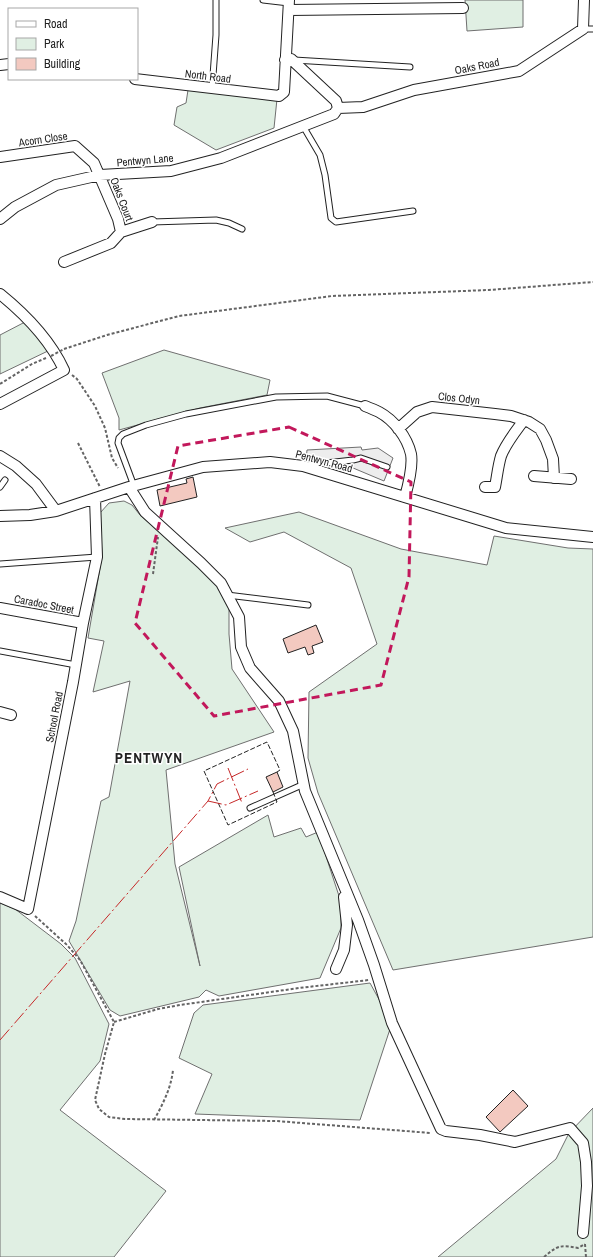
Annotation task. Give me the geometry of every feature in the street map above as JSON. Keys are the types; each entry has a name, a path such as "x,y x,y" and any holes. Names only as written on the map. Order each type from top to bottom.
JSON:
{"street":[{"name":"Oaks Road","path":"338,108 363,107 414,90 519,71 588,29 584,0"},
{"path":"338,108 336,101 288,60 289,4 463,8"},
{"name":"North Road","path":"138,80 279,96 284,92 288,60"},
{"name":"Pentwyn Lane","path":"0,219 15,207 56,185 100,175 171,172 221,158 334,114 338,108"},
{"name":"Acorn Close","path":"0,156 75,146 94,163 100,175"},
{"name":"Oaks Court","path":"100,175 118,219 121,232"},
{"name":"Oaks Court","path":"64,262 111,243 121,232 152,222"},
{"path":"0,294 27,319 51,346 64,370 0,404"},
{"path":"365,406 380,412 393,422 404,436 411,455 410,476 405,497"},
{"name":"Clos Odyn","path":"398,429 417,412 432,407 511,416 524,420 540,429 546,440 553,459 554,478"},
{"path":"485,487 495,487 498,466 502,454 508,442 524,420"},
{"path":"0,456 16,466 36,484 56,511"},
{"name":"Pentwyn Road","path":"0,516 30,515 56,511 100,496 203,467 270,462 303,466 506,528 593,537"},
{"path":"534,476 571,479"},
{"path":"132,487 145,512 221,583 239,617 241,647 250,668 279,701 293,731 305,791 366,943 392,1023 441,1130 480,1135 515,1142 570,1128 583,1143 586,1162 587,1186 583,1233"},
{"name":"School Road","path":"28,910 97,557 100,496"},
{"name":"Caradoc Street","path":"0,608 83,623"},
{"path":"0,712 11,716"},
{"path":"326,842 325,849 345,898 347,925 344,950 336,969"},
{"path":"0,897 28,910"}],"lane":[{"path":"212,89 216,35 216,0"},
{"path":"263,0 289,4"},
{"path":"288,60 410,67"},
{"path":"303,126 320,155 325,174 331,218 336,222 413,211"},
{"path":"152,222 216,220 229,223 242,229"},
{"path":"132,487 118,443 118,438 123,434 146,425 186,414 276,397 327,396 365,406"},
{"path":"303,466 361,458 387,467"},
{"path":"0,487 5,480"},
{"path":"0,564 97,557"},
{"path":"228,595 308,605"},
{"path":"0,651 76,665"},
{"path":"250,808 304,784"}],"path":[{"path":"0,384 32,364 64,349 106,335 179,316 332,296 489,290 593,282"},
{"path":"64,370 77,378 95,406 105,428 112,458 118,470"},
{"path":"78,443 100,496"},
{"path":"153,574 157,538 163,528"},
{"path":"28,910 67,945 80,960 114,1022 95,1100 99,1109 109,1117 154,1120 276,1121 425,1133 446,1131"},
{"path":"114,1022 158,1009 180,1005 299,988 378,979"},
{"path":"154,1120 170,1086 173,1070"},
{"path":"583,1233 586,1257"},
{"path":"544,1257 562,1245 578,1248 584,1244"}],"highlighted area":[{"path":"289,427 411,482 409,577 381,685 214,716 135,623 178,446"}],"green space":[{"path":"465,0 523,0 523,27 467,31"},
{"path":"188,90 277,99 274,128 216,150 174,125 177,107 186,103"},
{"path":"25,322 50,350 0,374 0,335"},
{"path":"164,350 270,380 267,395 200,408 119,430 119,418 102,373"},
{"path":"124,501 132,505 140,515 213,576 229,603 229,634 232,669 274,732 166,770 175,864 200,966 179,867 268,815 274,837 301,828 306,837 318,832 341,902 341,928 320,978 219,996 206,990 199,997 120,1016 110,1010 69,941 76,921 101,801 109,797 130,681 93,692 104,641 88,638 102,556 100,513 109,503"},
{"path":"299,512 401,549 487,565 494,536 568,548 593,549 593,937 393,970 318,793 308,758 309,692 377,644 351,568 284,532 250,542 225,528"},
{"path":"0,903 15,909 61,944 75,958 109,1024 100,1061 60,1110 166,1191 114,1257 0,1257"},
{"path":"370,983 392,1023 360,1120 195,1114 212,1074 179,1058 194,1013 203,1005"},
{"path":"593,1108 593,1257 438,1257 556,1159 569,1133"}],"shaded area":[{"path":"361,447 362,450 378,448 393,458 384,481 346,465 333,466 306,460 307,450"}],"building":[{"path":"193,477 197,497 160,506 157,490 187,483 186,479"},
{"path":"316,625 323,642 312,646 314,653 308,655 305,647 288,653 283,639"},
{"path":"277,772 283,787 273,792 266,777"},
{"path":"513,1090 528,1106 500,1132 486,1117"}],"fence":[{"path":"273,792 277,802 228,825 204,771 267,742 280,770 277,772"}],"power":[{"path":"228,768 242,803"},
{"path":"0,1040 208,801 217,784 248,769"},
{"path":"208,801 226,805 258,791"}],"district":[{"name":"PENTWYN","path":"149,757"}]}
